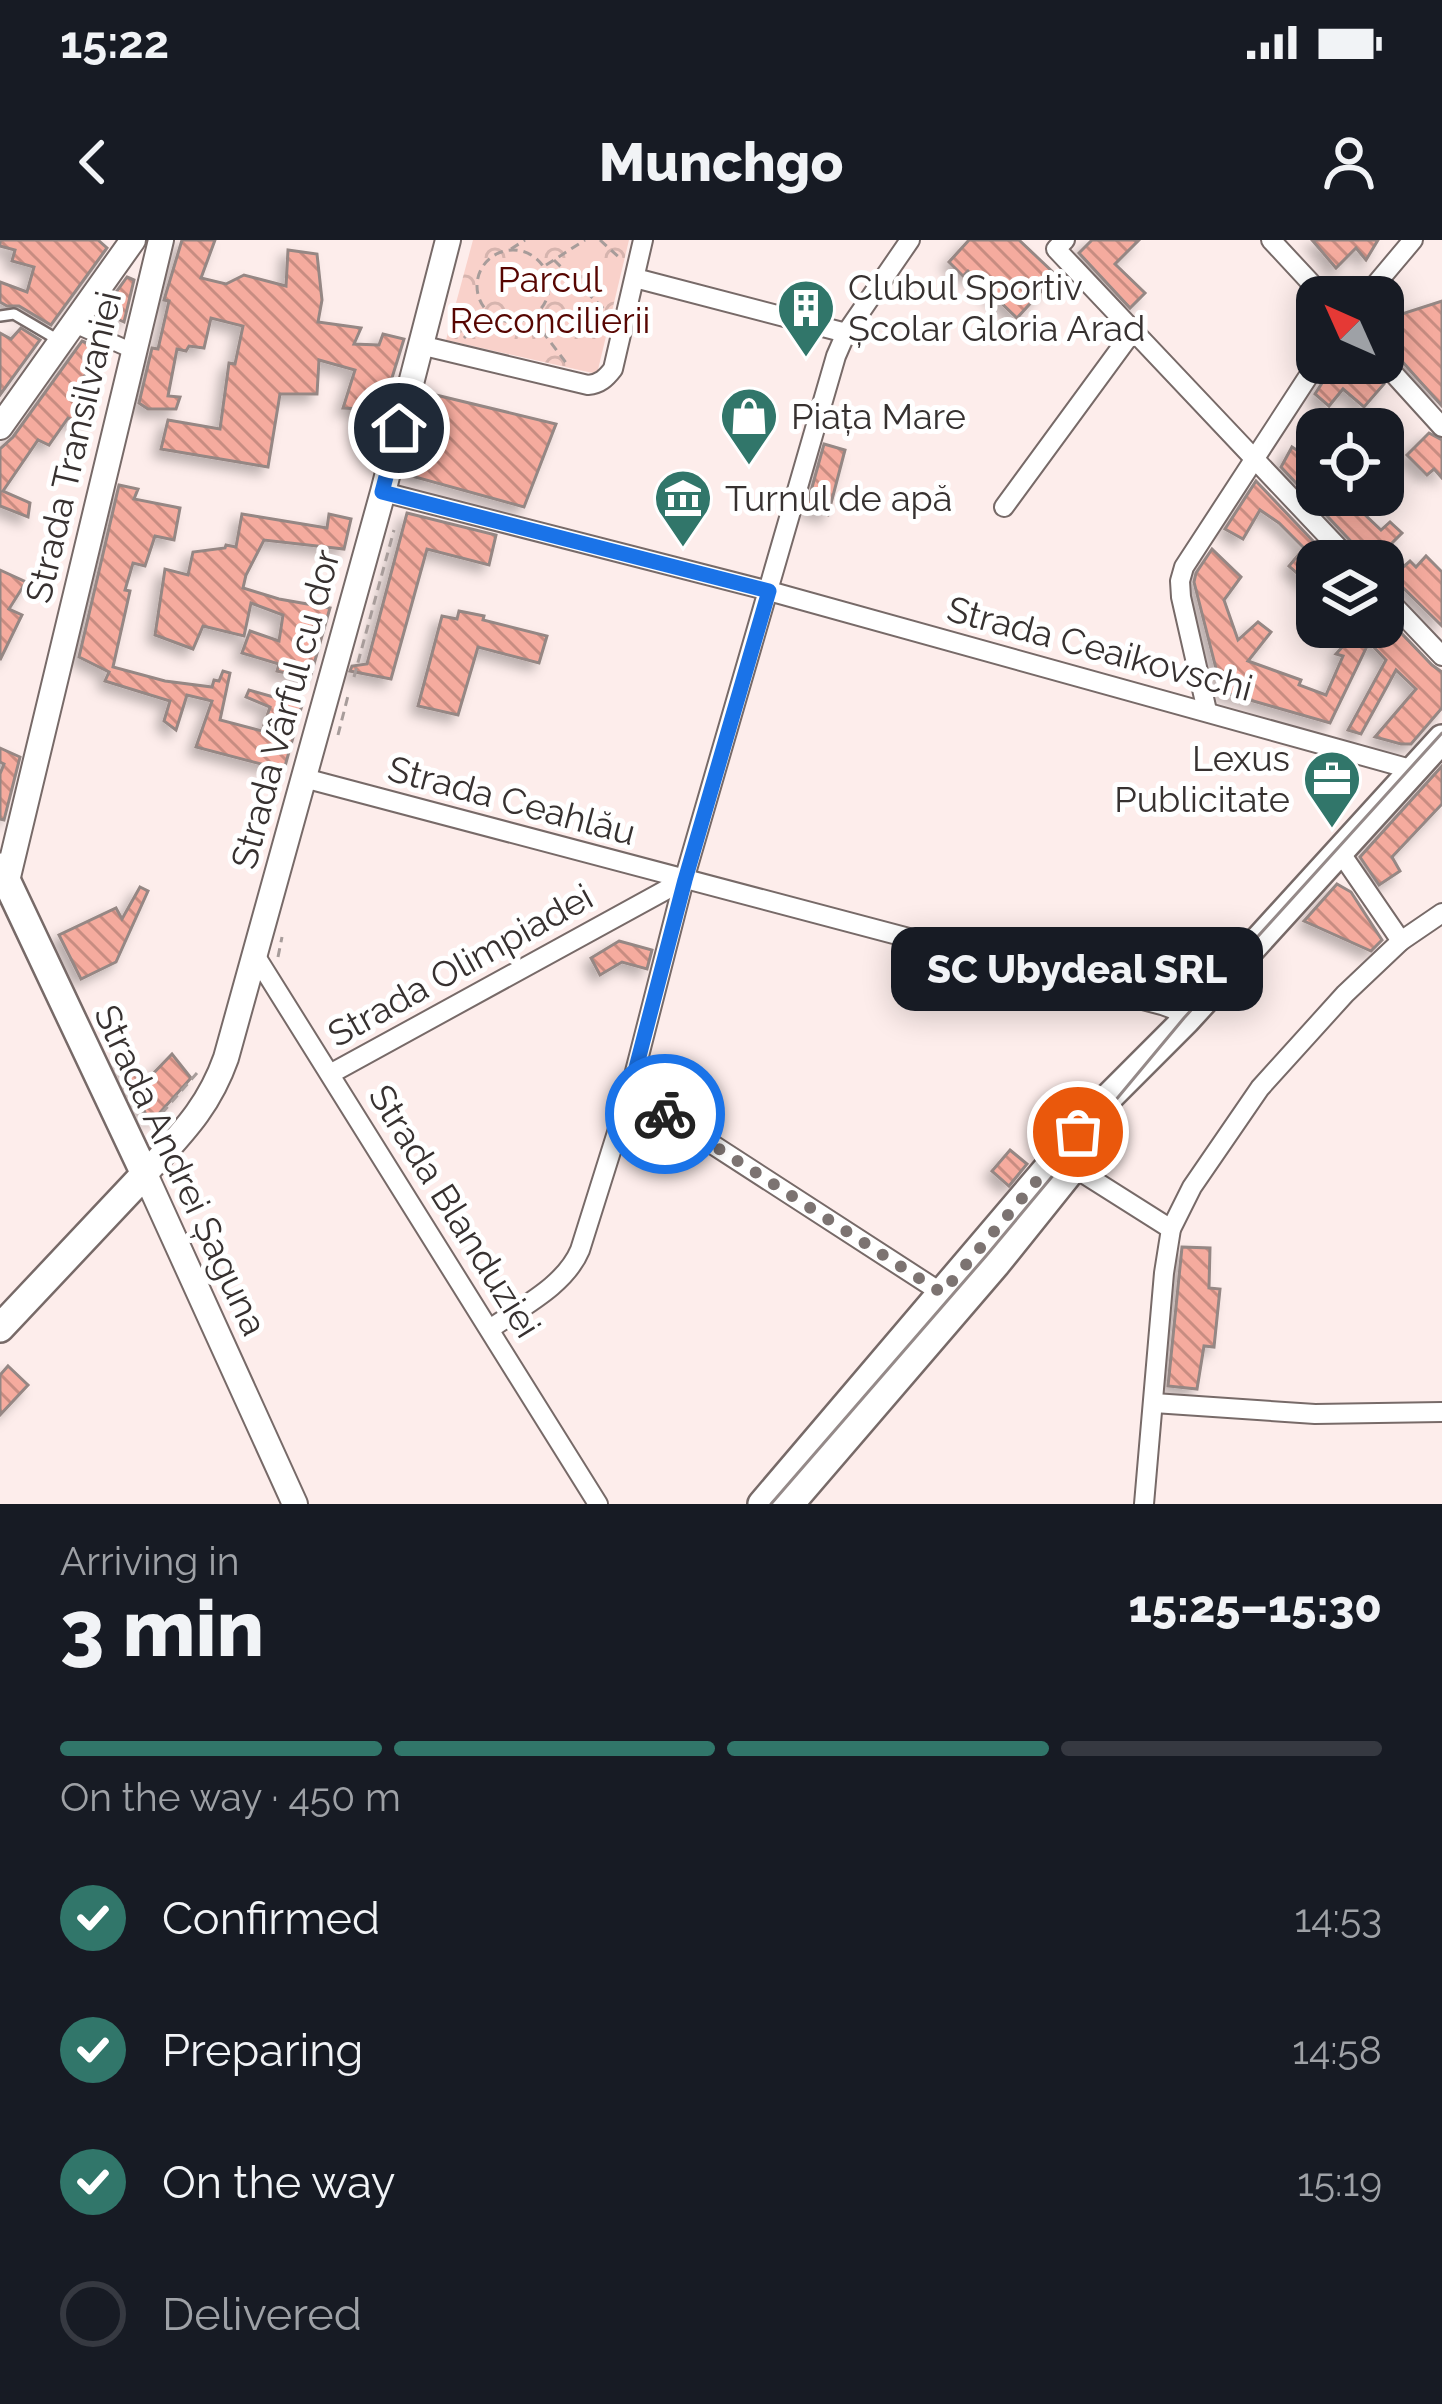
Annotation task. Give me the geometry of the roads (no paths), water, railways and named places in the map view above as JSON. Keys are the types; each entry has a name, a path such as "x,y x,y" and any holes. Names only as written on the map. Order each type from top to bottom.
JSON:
{"main road":[{"path":"790,1504 1104,1102 1186,1020 1442,739"},
{"name":"Strada Andrei Șaguna","path":"3,874 145,1174"},
{"path":"762,1504 1073,1167 1186,1020"},
{"path":"0,1328 145,1174"}],"street":[{"name":"Strada Transilvaniei","path":"3,874 160,240"},
{"name":"Strada Vârful cu dor","path":"145,1174 216,1086 448,240"},
{"path":"420,345 596,385 613,368 643,240"},
{"path":"490,1329 574,1265 630,1091 685,880 836,356 846,332 910,240"},
{"path":"1271,240 1304,276"},
{"path":"1383,276 1413,240"},
{"path":"0,427 130,241"},
{"path":"1061,245 1133,331 1331,540"},
{"path":"113,265 151,279"},
{"path":"636,275 846,332"},
{"path":"1004,508 1133,331"},
{"path":"66,333 134,351"},
{"path":"1207,711 1181,597 1184,567 1303,384"},
{"path":"1403,384 1442,427"},
{"name":"Strada Ceaikovschi","path":"382,492 769,591 1414,770"},
{"path":"1404,616 1442,656"},
{"name":"Strada Ceahlău","path":"304,778 1162,1005 1186,1020"},
{"path":"1340,852 1400,941"},
{"name":"Strada Olimpiadei","path":"330,1074 685,880"},
{"path":"1144,1504 1164,1273 1171,1229 1192,1187 1259,1088 1400,941 1442,913"},
{"name":"Strada Blanduziei","path":"255,955 598,1504"},
{"path":"630,1091 951,1299"},
{"path":"1073,1167 1171,1229"},
{"name":"Strada Andrei Șaguna","path":"145,1174 295,1504"},
{"path":"1154,1402 1315,1414 1442,1412"}],"lane":[{"path":"0,316 14,314 66,333"}],"tram line":[{"path":"771,1504 1184,1018 1442,733"}],"place":[{"name":"Clubul Sportiv Școlar Gloria Arad","path":"806,359"},
{"name":"Piața Mare","path":"749,467"},
{"name":"Turnul de apă","path":"683,549"},
{"name":"Lexus Publicitate","path":"1332,830"},
{"name":"SC Ubydeal SRL","path":"1078,1132"}],"park label":[{"name":"Parcul Reconcilierii","path":"550,300"}]}
